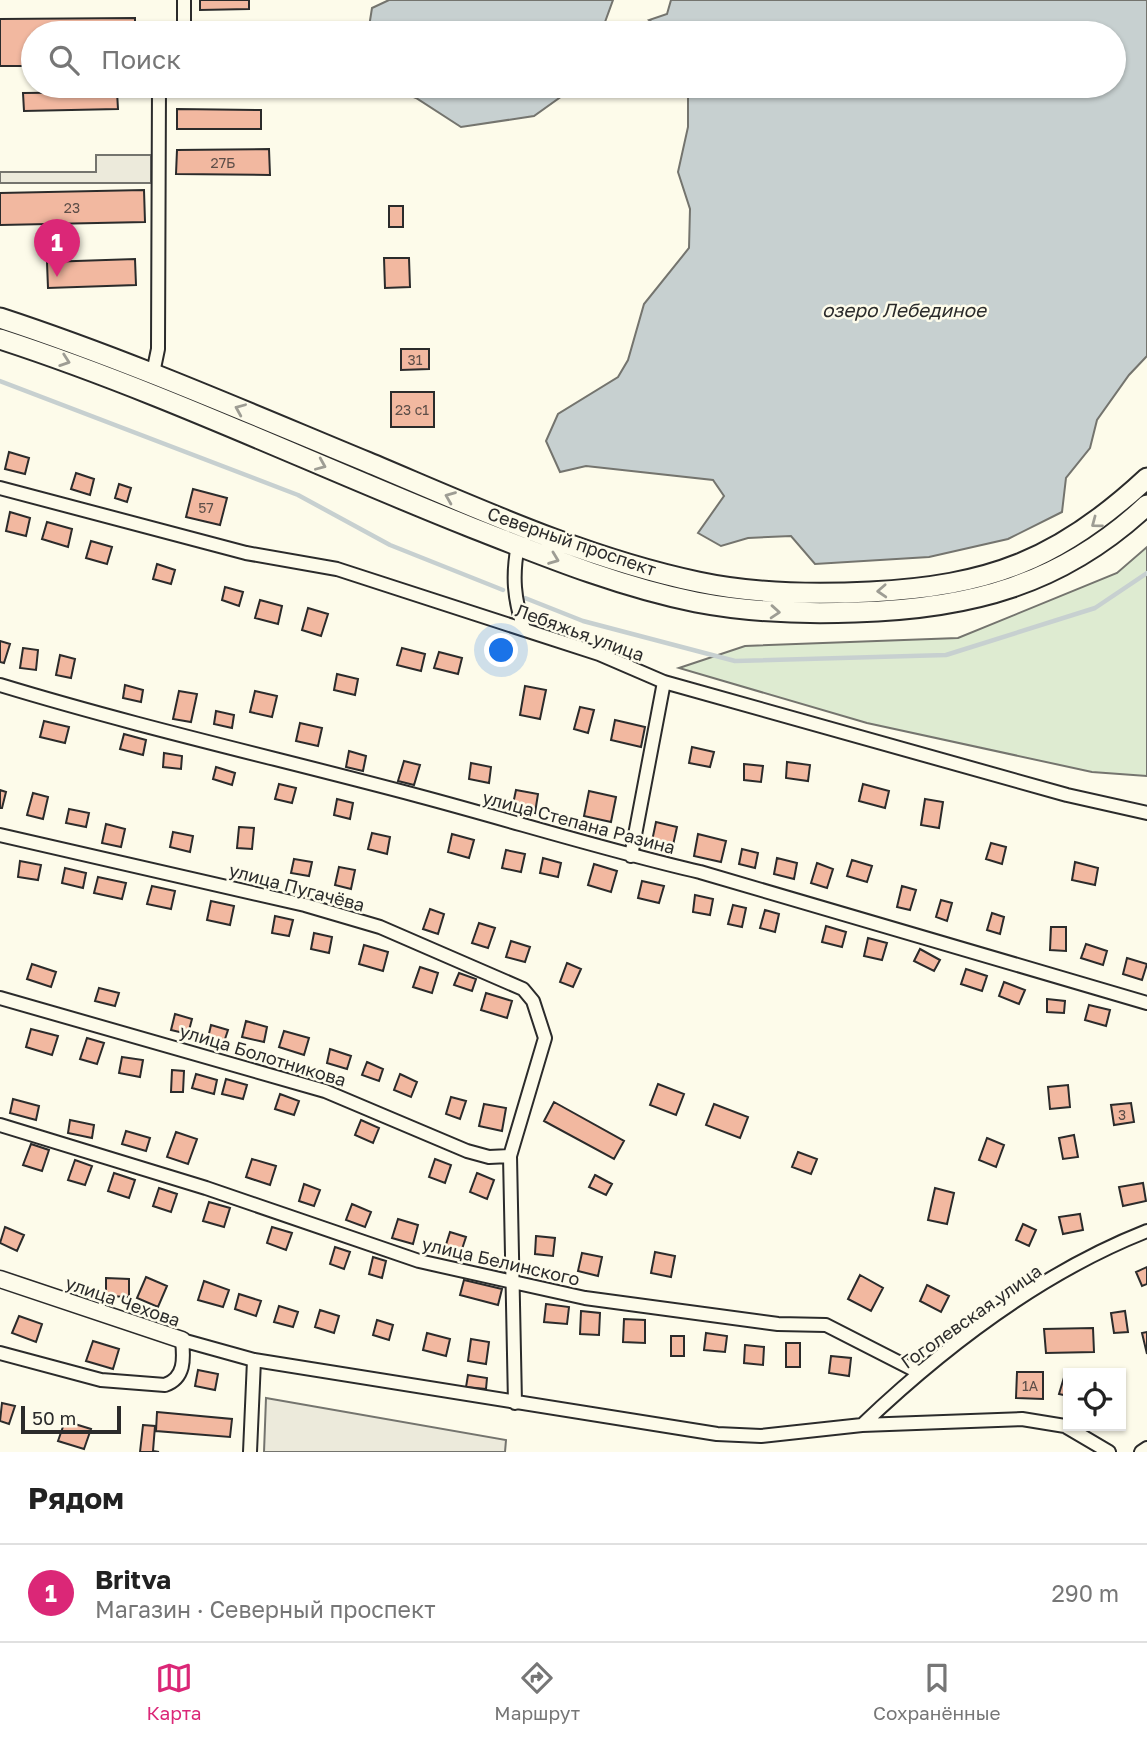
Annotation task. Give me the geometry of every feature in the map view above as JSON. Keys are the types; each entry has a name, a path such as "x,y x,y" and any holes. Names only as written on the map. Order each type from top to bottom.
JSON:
{"main road":[{"name":"Северный проспект","path":"0,318 153,373 572,545 659,573 739,589 816,594 874,592 951,584 989,575 1060,546 1091,527 1147,478"},
{"name":"Северный проспект","path":"0,338 145,392 518,545 615,580 695,601 776,612 896,610 955,604 1033,581 1102,543 1147,505"}],"street":[{"path":"184,0 184,21"},
{"path":"153,373 158,349 159,98"},
{"name":"Лебяжья улица","path":"0,488 246,553 337,569 599,654 664,682 1067,794 1147,813"},
{"path":"518,545 512,575 516,604 524,629"},
{"path":"631,856 664,682"},
{"name":"улица Степана Разина","path":"0,685 84,710 420,796 631,856 700,872 1147,1003"},
{"name":"улица Пугачёва","path":"0,835 292,902 380,927 523,989 533,1001 545,1038 510,1156"},
{"name":"улица Болотникова","path":"0,998 325,1091 467,1151 489,1157 510,1156"},
{"name":"улица Белинского","path":"0,1125 206,1188 419,1261 598,1299 778,1324 826,1325 918,1372"},
{"path":"510,1156 515,1403"},
{"name":"Гоголевская улица","path":"862,1425 918,1372 1040,1286 1115,1244 1147,1231"},
{"name":"улица Чехова","path":"0,1279 182,1340 181,1374 175,1382 165,1385 101,1380 0,1353"},
{"path":"182,1340 254,1360 717,1434 761,1436 862,1425 1022,1419 1047,1421 1085,1436 1109,1452"},
{"path":"250,1452 254,1360"},
{"path":"1141,1452 1147,1448"}],"green space":[{"path":"1147,547 1147,776 1092,772 867,723 679,668 745,646 958,638 1117,573"}],"shaded area":[{"path":"96,155 151,155 151,183 0,183 0,172 96,172"},
{"path":"266,1398 506,1440 505,1452 264,1452"}],"water":[{"path":"389,0 613,0 605,21 370,21 372,8"},
{"name":"озеро Лебединое","path":"671,0 1147,0 1147,356 1129,375 1097,420 1090,448 1066,478 1062,512 1008,539 929,557 815,564 791,536 748,538 721,546 698,533 724,496 713,480 586,466 560,472 546,441 558,414 618,377 628,360 644,304 689,248 690,209 678,172 688,127 688,98 1126,98 1126,21 649,20 667,14"},
{"path":"416,98 559,98 534,116 461,127"}],"building":[{"path":"200,0 249,0 249,9 200,10"},
{"path":"135,18 135,21 21,21 21,66 0,66 0,19"},
{"path":"23,98 117,98 118,109 24,111"},
{"path":"177,109 261,110 261,129 177,129"},
{"path":"269,149 270,175 176,174 177,150"},
{"path":"144,190 145,222 0,225 0,193"},
{"path":"389,206 403,206 403,227 389,227"},
{"path":"384,258 409,258 410,287 385,288"},
{"path":"135,259 136,285 48,288 47,262"},
{"path":"401,349 429,349 429,369 401,370"},
{"path":"391,392 434,392 434,427 391,427"},
{"path":"9,452 29,458 25,474 5,469"},
{"path":"76,473 94,479 90,495 71,489"},
{"path":"119,484 131,488 127,502 115,498"},
{"path":"193,489 227,498 220,525 186,517"},
{"path":"10,512 30,518 26,536 6,531"},
{"path":"47,522 72,529 68,547 42,539"},
{"path":"91,541 112,547 107,564 86,558"},
{"path":"157,564 175,570 171,584 153,579"},
{"path":"225,587 243,592 239,606 222,600"},
{"path":"260,600 282,606 278,624 255,618"},
{"path":"308,608 328,614 321,636 302,630"},
{"path":"0,641 10,644 4,663 0,662"},
{"path":"23,648 38,650 36,670 20,668"},
{"path":"402,648 425,654 421,671 397,665"},
{"path":"439,652 462,658 458,674 434,668"},
{"path":"60,655 75,659 71,678 56,675"},
{"path":"337,674 358,679 355,695 334,690"},
{"path":"125,685 143,690 141,702 123,698"},
{"path":"525,686 546,690 540,719 520,715"},
{"path":"179,691 197,694 191,722 173,719"},
{"path":"255,691 277,696 272,717 250,712"},
{"path":"580,707 594,710 588,733 574,729"},
{"path":"216,711 234,715 232,728 214,724"},
{"path":"615,720 645,727 641,747 611,740"},
{"path":"44,721 69,727 65,743 40,737"},
{"path":"300,723 322,728 318,746 296,741"},
{"path":"124,734 146,740 143,755 120,749"},
{"path":"692,747 714,752 710,767 689,763"},
{"path":"349,751 366,756 363,771 346,767"},
{"path":"164,753 182,756 181,769 163,767"},
{"path":"404,761 420,765 414,785 398,781"},
{"path":"787,762 810,765 808,781 786,778"},
{"path":"471,763 491,767 489,783 469,779"},
{"path":"744,764 763,766 761,782 744,780"},
{"path":"216,767 235,773 232,785 213,779"},
{"path":"279,784 296,788 292,803 275,799"},
{"path":"863,784 889,791 885,808 859,801"},
{"path":"0,790 6,792 2,808 0,808"},
{"path":"516,790 538,794 535,813 512,809"},
{"path":"589,791 616,797 611,822 584,816"},
{"path":"33,793 48,797 43,819 27,815"},
{"path":"337,799 353,803 350,819 334,815"},
{"path":"925,799 943,802 939,828 921,825"},
{"path":"69,809 89,813 86,827 66,823"},
{"path":"656,822 677,827 673,845 652,841"},
{"path":"106,824 125,829 121,847 102,843"},
{"path":"239,827 254,828 252,849 237,848"},
{"path":"173,832 193,836 190,852 170,847"},
{"path":"372,833 390,837 387,854 368,849"},
{"path":"452,834 474,840 469,858 448,852"},
{"path":"698,834 726,841 721,862 694,856"},
{"path":"991,843 1006,847 1002,864 986,859"},
{"path":"742,849 758,853 755,868 739,864"},
{"path":"506,850 525,854 521,872 502,868"},
{"path":"543,858 561,863 558,877 540,873"},
{"path":"777,858 797,863 794,879 774,874"},
{"path":"294,859 312,862 309,876 291,873"},
{"path":"852,860 872,866 867,882 847,876"},
{"path":"20,861 41,865 38,880 18,877"},
{"path":"1075,862 1098,868 1095,885 1072,880"},
{"path":"817,863 833,869 827,888 811,883"},
{"path":"594,864 617,871 611,892 588,885"},
{"path":"339,867 355,870 351,889 335,885"},
{"path":"65,868 86,873 83,888 62,883"},
{"path":"98,877 126,883 122,899 94,893"},
{"path":"642,881 664,886 659,903 638,898"},
{"path":"152,886 175,891 171,909 147,904"},
{"path":"902,886 916,890 910,910 897,907"},
{"path":"695,895 713,899 710,915 693,912"},
{"path":"941,900 952,903 947,921 936,917"},
{"path":"211,901 234,906 230,925 207,920"},
{"path":"733,905 746,908 742,927 728,924"},
{"path":"430,909 444,914 438,934 423,929"},
{"path":"765,910 779,914 775,932 760,928"},
{"path":"992,913 1004,917 1000,934 987,930"},
{"path":"275,916 293,920 289,936 272,933"},
{"path":"479,923 495,928 488,948 472,943"},
{"path":"826,926 846,932 842,947 822,942"},
{"path":"1051,927 1066,927 1066,951 1050,950"},
{"path":"314,933 332,937 329,953 311,949"},
{"path":"868,938 887,943 882,960 864,956"},
{"path":"511,941 530,947 525,962 506,957"},
{"path":"1086,944 1107,951 1103,965 1081,958"},
{"path":"364,945 388,952 383,971 359,964"},
{"path":"920,949 940,960 934,971 914,961"},
{"path":"1127,958 1147,964 1142,980 1123,974"},
{"path":"567,963 581,969 573,987 560,982"},
{"path":"32,964 56,972 51,987 27,979"},
{"path":"420,967 438,973 432,993 413,987"},
{"path":"966,969 987,976 982,991 961,984"},
{"path":"459,973 476,979 472,991 454,985"},
{"path":"1004,982 1025,990 1019,1004 999,996"},
{"path":"99,988 119,993 115,1006 95,1001"},
{"path":"486,993 512,1001 507,1018 481,1010"},
{"path":"1047,999 1065,1001 1064,1013 1047,1012"},
{"path":"1089,1005 1110,1010 1106,1026 1085,1020"},
{"path":"175,1014 192,1019 188,1034 171,1030"},
{"path":"246,1021 267,1027 264,1042 242,1037"},
{"path":"211,1025 228,1030 224,1042 208,1038"},
{"path":"31,1029 58,1036 52,1055 26,1047"},
{"path":"284,1031 309,1038 304,1055 279,1047"},
{"path":"87,1038 104,1043 97,1064 80,1059"},
{"path":"330,1049 351,1056 347,1069 327,1063"},
{"path":"122,1057 143,1060 140,1077 119,1073"},
{"path":"367,1062 383,1069 379,1081 362,1075"},
{"path":"172,1070 184,1071 183,1092 171,1092"},
{"path":"196,1074 217,1080 214,1094 192,1088"},
{"path":"400,1074 417,1082 411,1097 394,1090"},
{"path":"226,1079 247,1085 243,1099 222,1094"},
{"path":"658,1084 684,1094 676,1115 650,1105"},
{"path":"1068,1085 1070,1107 1050,1109 1048,1087"},
{"path":"280,1094 299,1101 294,1115 275,1109"},
{"path":"451,1097 466,1101 460,1119 446,1114"},
{"path":"13,1099 39,1106 36,1120 10,1113"},
{"path":"554,1102 624,1141 614,1159 544,1121"},
{"path":"1131,1103 1134,1122 1114,1125 1111,1105"},
{"path":"484,1104 506,1108 502,1131 479,1126"},
{"path":"714,1104 748,1117 740,1138 706,1125"},
{"path":"70,1120 94,1125 92,1138 68,1133"},
{"path":"361,1120 379,1128 373,1143 355,1135"},
{"path":"126,1131 150,1138 146,1151 122,1144"},
{"path":"176,1132 197,1139 188,1164 167,1157"},
{"path":"1074,1135 1078,1157 1063,1159 1059,1138"},
{"path":"987,1138 1004,1145 996,1167 979,1160"},
{"path":"31,1144 49,1150 42,1171 23,1165"},
{"path":"798,1152 817,1159 811,1174 792,1167"},
{"path":"252,1159 276,1166 270,1185 246,1177"},
{"path":"435,1159 451,1165 445,1183 429,1177"},
{"path":"75,1160 92,1166 85,1185 68,1180"},
{"path":"114,1173 135,1180 129,1198 108,1191"},
{"path":"477,1173 494,1180 487,1199 470,1192"},
{"path":"595,1175 612,1184 606,1195 589,1187"},
{"path":"1143,1183 1146,1201 1123,1206 1119,1187"},
{"path":"304,1184 320,1190 314,1206 299,1201"},
{"path":"159,1188 177,1194 171,1212 153,1206"},
{"path":"935,1188 954,1193 947,1224 928,1220"},
{"path":"209,1202 230,1208 224,1227 203,1221"},
{"path":"352,1204 371,1212 365,1227 346,1220"},
{"path":"1080,1214 1083,1230 1063,1234 1059,1217"},
{"path":"398,1219 418,1225 413,1244 392,1238"},
{"path":"1023,1224 1036,1230 1029,1246 1016,1240"},
{"path":"5,1227 24,1235 17,1251 0,1243"},
{"path":"272,1227 292,1233 286,1250 267,1243"},
{"path":"450,1232 466,1237 460,1255 444,1251"},
{"path":"536,1236 555,1238 553,1256 535,1254"},
{"path":"335,1247 350,1252 344,1269 330,1264"},
{"path":"655,1252 675,1256 671,1277 651,1273"},
{"path":"582,1253 602,1257 598,1276 578,1271"},
{"path":"373,1257 386,1261 382,1278 369,1274"},
{"path":"1147,1267 1147,1284 1142,1286 1136,1272"},
{"path":"860,1275 883,1288 871,1311 848,1299"},
{"path":"146,1277 167,1286 158,1307 137,1298"},
{"path":"106,1278 129,1279 129,1297 106,1296"},
{"path":"464,1280 502,1289 498,1305 460,1295"},
{"path":"204,1281 229,1290 223,1307 198,1300"},
{"path":"927,1285 949,1296 941,1312 920,1301"},
{"path":"239,1294 261,1301 256,1316 235,1309"},
{"path":"546,1304 569,1307 567,1324 544,1322"},
{"path":"279,1306 298,1312 293,1327 274,1322"},
{"path":"320,1310 339,1316 334,1333 315,1327"},
{"path":"581,1311 600,1313 599,1335 580,1334"},
{"path":"1125,1311 1128,1332 1114,1333 1111,1313"},
{"path":"19,1316 42,1324 36,1342 12,1333"},
{"path":"624,1319 645,1320 645,1343 623,1342"},
{"path":"377,1320 393,1325 389,1340 373,1335"},
{"path":"1093,1328 1094,1352 1046,1353 1044,1329"},
{"path":"1147,1332 1147,1354 1142,1333"},
{"path":"427,1333 450,1339 446,1356 423,1350"},
{"path":"706,1333 727,1336 725,1352 704,1350"},
{"path":"671,1336 684,1336 684,1356 671,1356"},
{"path":"471,1339 489,1342 486,1364 468,1361"},
{"path":"93,1341 119,1349 113,1369 86,1361"},
{"path":"786,1343 800,1343 800,1367 786,1367"},
{"path":"745,1345 764,1347 763,1365 744,1363"},
{"path":"831,1356 851,1358 849,1376 829,1373"},
{"path":"198,1370 218,1374 215,1390 195,1386"},
{"path":"1017,1372 1043,1372 1043,1399 1016,1398"},
{"path":"468,1375 487,1378 486,1389 466,1387"},
{"path":"2,1403 15,1406 9,1424 0,1421"},
{"path":"157,1412 232,1419 230,1437 156,1431"},
{"path":"65,1421 91,1429 84,1449 58,1441"},
{"path":"143,1425 155,1426 153,1451 159,1452 140,1452"}],"waterway":[{"path":"0,381 298,495 390,545 503,590"},
{"path":"525,598 583,621 735,661 946,655 1095,608 1147,573"}],"place":[{"name":"Britva","path":"57,277"}]}
